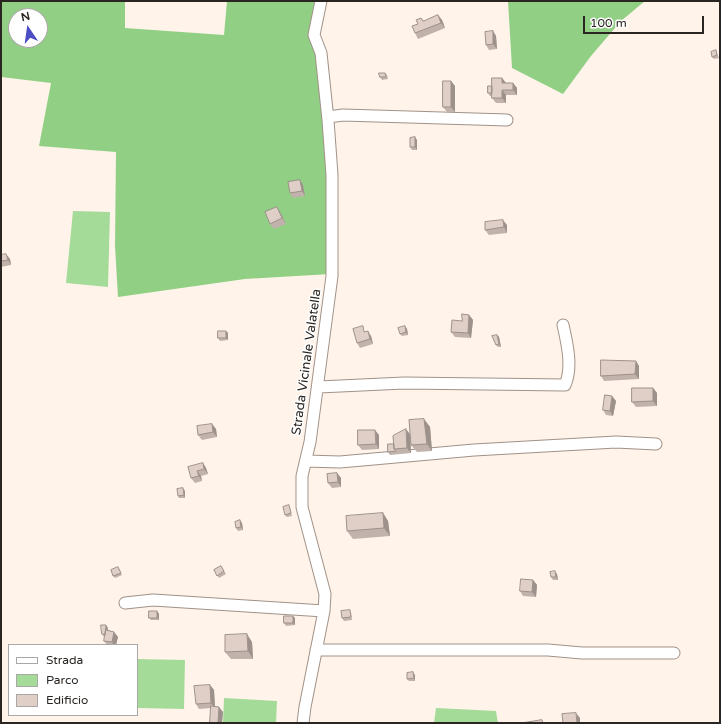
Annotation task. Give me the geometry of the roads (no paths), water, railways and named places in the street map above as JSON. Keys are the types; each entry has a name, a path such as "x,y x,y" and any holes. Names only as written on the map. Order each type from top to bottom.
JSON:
{"street":[{"name":"Strada Vicinale Valatella","path":"303,723 324,611 325,594 302,508 302,476 306,461 318,387 332,276 332,175 328,116 321,53 314,35 321,1"},
{"path":"328,116 343,115 507,120"},
{"path":"318,387 404,383 565,385 568,374 568,356 563,325"},
{"path":"306,461 340,462 474,450 616,442 656,444"},
{"path":"125,603 153,600 324,611"},
{"path":"316,650 548,650 582,653 674,653"}]}
